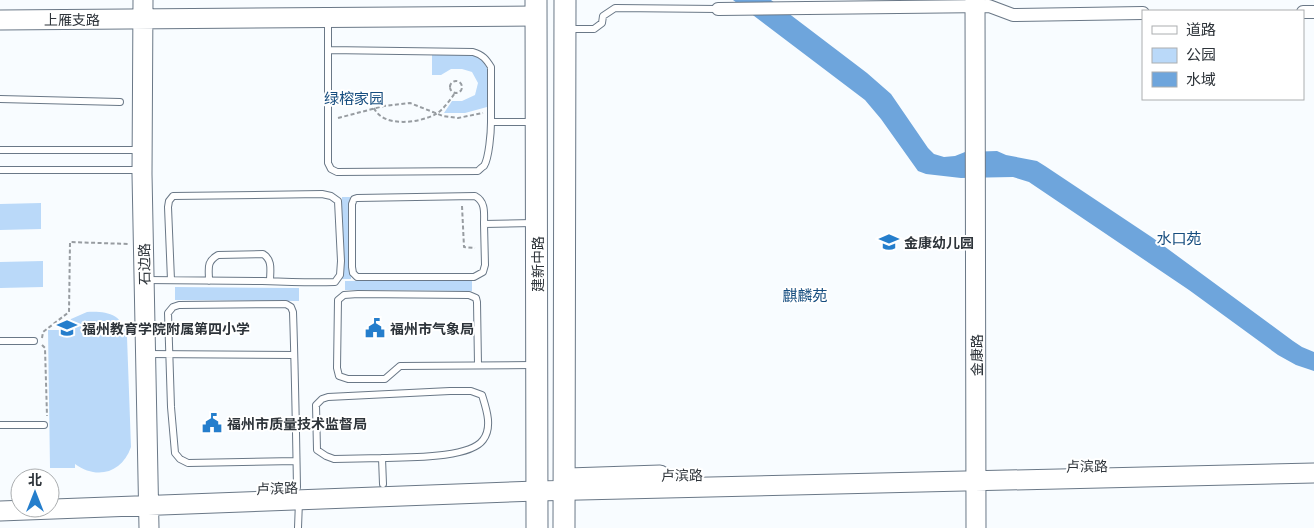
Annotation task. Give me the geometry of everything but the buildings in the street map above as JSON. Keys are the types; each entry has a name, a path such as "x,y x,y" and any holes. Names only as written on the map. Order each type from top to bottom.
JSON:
{"main road":[{"name":"石边路","path":"143,0 142,170 149,528"},
{"name":"建新中路","path":"564,528 565,0"},
{"name":"金康路","path":"975,3 976,528"},
{"name":"上雁支路","path":"0,20 328,18 536,8"},
{"name":"建新中路","path":"536,8 537,528"},
{"name":"卢滨路","path":"60,496 149,499 298,493 383,484 537,485 976,474 1314,461"},
{"path":"976,474 1314,473"},
{"path":"298,493 537,485"},
{"path":"0,511 149,499"}],"street":[{"path":"718,9 975,3 1014,15 1142,13"}],"lane":[{"path":"565,29 594,28 602,22 603,16 615,8 718,9"},
{"path":"328,18 328,50 328,163 331,169 337,172 478,171 483,167 486,161 491,134 491,67 482,55 473,52 328,50"},
{"path":"0,99 120,102"},
{"path":"491,122 537,122"},
{"path":"0,150 142,150"},
{"path":"0,170 142,170"},
{"path":"144,280 334,282 340,275 341,261 338,201 331,196 322,194 172,196 168,201 170,280"},
{"path":"462,196 475,196 481,199 483,203 485,265 483,272 474,277 357,277 353,273 352,204 354,199 462,196"},
{"path":"484,224 537,223"},
{"path":"209,281 209,263 212,258 218,255 263,254 268,257 270,262 270,281"},
{"path":"478,366 477,302 476,298 469,294 358,294 344,295 338,300 337,368 340,376 348,379 385,379 400,366 478,366 537,366"},
{"path":"296,462 188,463 180,459 175,453 171,407 168,313 173,307 179,305 286,304 291,307 293,312 298,528"},
{"path":"0,340 34,341"},
{"path":"145,354 294,354"},
{"path":"450,391 471,391 482,395 486,408 488,430 484,439 476,447 445,455 382,458 334,459 317,450 316,405 322,399 328,397 450,391"},
{"path":"0,424 44,425"},
{"path":"382,458 383,484"}],"path":[{"path":"374,108 376,113 384,119 400,122 420,120 437,114 455,93 459,93 462,90 461,83 458,81 454,81 450,86 450,90 455,93"},
{"path":"328,122 374,108 410,103 443,116 458,118 491,111"},
{"path":"462,196 464,247 484,248"},
{"path":"44,425 47,424 45,348 40,345 40,341 43,332 69,312 70,242 143,244"}],"green space":[{"path":"432,54 461,54 480,57 487,68 487,107 465,113 444,113 452,101 462,101 475,95 478,83 472,72 462,69 451,69 441,75 432,75"},
{"path":"342,197 350,197 351,279 342,279"},
{"path":"41,203 41,229 0,230 0,204"},
{"path":"43,261 43,287 0,288 0,262"},
{"path":"345,281 472,281 472,291 345,290"},
{"path":"175,287 299,288 299,301 175,300"},
{"path":"87,312 107,313 122,323 127,337 131,447 122,463 115,468 100,473 83,469 75,464 75,468 50,468 48,330 64,330 71,319"}],"water":[{"path":"733,0 771,0 867,73 891,94 934,154 944,157 955,156 965,152 997,151 1006,155 1037,161 1045,166 1153,238 1293,341 1314,352 1314,371 1296,365 1278,355 1189,290 1029,182 1013,177 961,178 926,174 918,171 865,100"}],"place":[{"name":"金康幼儿园","path":"889,242"},
{"name":"福州教育学院附属第四小学","path":"67,328"},
{"name":"福州市气象局","path":"375,328"},
{"name":"福州市质量技术监督局","path":"212,423"}],"district":[{"name":"绿榕家园","path":"354,98"},
{"name":"水口苑","path":"1179,238"},
{"name":"麒麟苑","path":"805,295"}]}
